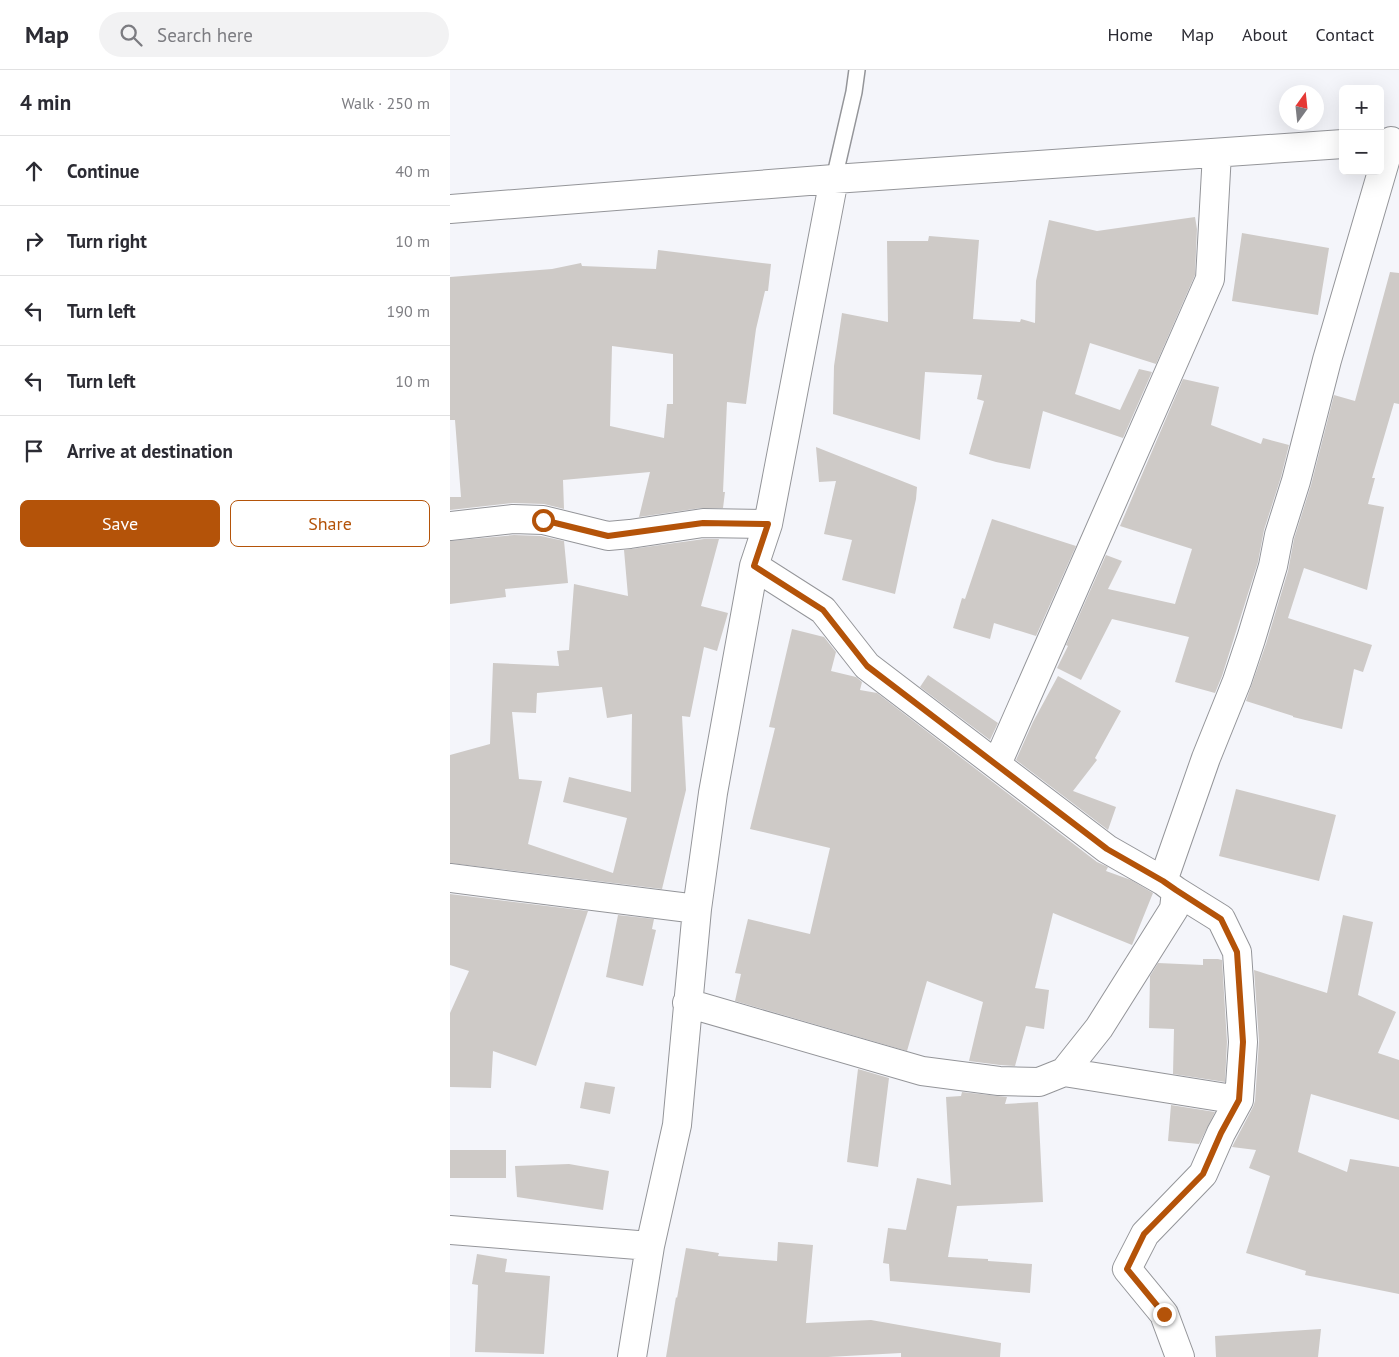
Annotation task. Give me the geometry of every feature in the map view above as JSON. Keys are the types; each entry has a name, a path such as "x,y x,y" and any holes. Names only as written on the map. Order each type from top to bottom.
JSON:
{"street":[{"path":"687,1003 922,1071 999,1081 1040,1082 1064,1072 1098,1028 1174,909 1170,886 1206,758 1237,681 1273,566 1279,535 1296,481 1327,360 1390,141"},
{"path":"450,209 834,179 1339,144"},
{"path":"997,764 1210,280 1216,153"},
{"path":"632,1357 650,1246 677,1125 697,909 713,793 754,566 768,524 834,179"},
{"path":"450,526 513,520 543,520 608,536 703,523 768,524"},
{"path":"754,566 823,610 867,666 1107,849 1221,919 1237,952 1243,1042 1239,1100 1221,1133 1203,1174 1144,1234 1127,1269 1164,1314 1180,1357"},
{"path":"450,878 697,909"},
{"path":"1064,1072 1239,1100"},
{"path":"450,1230 650,1246"}],"lane":[{"path":"834,179 854,92 857,70"}],"building":[{"path":"1195,217 1197,229 1195,275 1156,364 1090,343 1075,394 1120,410 1139,369 1152,372 1123,438 1043,411 1030,469 969,454 984,401 977,399 982,375 925,372 920,440 833,414 834,366 842,313 888,322 887,241 928,241 929,236 979,240 973,319 1020,322 1021,319 1035,323 1036,281 1049,220 1097,231"},
{"path":"1242,233 1329,248 1318,315 1232,301"},
{"path":"658,250 771,264 768,291 765,291 756,329 746,404 727,402 723,508 701,508 639,517 650,472 563,480 564,509 544,504 513,503 450,510 450,497 461,497 455,420 450,420 450,277 552,269 581,263 582,266 656,269","holes":["612,346 673,354 673,404 667,404 664,438 610,426"]},
{"path":"1390,272 1399,273 1399,404 1394,403 1372,478 1375,478 1368,504 1384,507 1367,590 1304,568 1288,618 1372,645 1363,672 1354,669 1342,729 1293,717 1246,701 1266,644 1288,571 1294,539 1311,485 1334,395 1355,401"},
{"path":"1183,379 1219,387 1211,425 1261,444 1263,438 1289,445 1264,530 1258,562 1222,676 1215,693 1175,682 1189,637 1112,619 1081,680 1057,668 1106,555 1122,561 1108,589 1175,604 1192,549 1120,526"},
{"path":"816,447 917,487 895,594 842,580 852,540 824,534 836,481 819,482"},
{"path":"992,519 1076,546 1036,636 994,623 990,639 953,628 962,598 965,599"},
{"path":"514,535 541,536 564,541 568,583 505,589 506,597 450,604 450,541"},
{"path":"704,539 719,539 701,606 728,613 717,651 704,647 690,717 682,716 686,790 662,889 450,863 450,755 490,744 493,663 559,666 557,651 569,650 574,584 628,596 624,550","holes":["602,687 607,718 632,714 631,792 569,777 563,802 627,818 613,873 528,844 542,781 519,779 512,712 536,713 537,693"]},
{"path":"792,629 824,637 836,652 831,671 856,677 862,682 860,690 877,693 1097,862 1108,867 1106,871 1131,880 1153,893 1132,945 1053,913 1035,988 1049,990 1044,1029 1026,1026 1015,1066 969,1061 983,1002 927,981 907,1051 735,1001 741,974 735,973 748,919 810,934 830,848 750,829 775,728 769,727"},
{"path":"928,675 998,723 990,740 920,687"},
{"path":"1058,676 1121,711 1095,758 1097,760 1073,791 1116,807 1108,830 1016,760 1033,722"},
{"path":"1236,789 1336,815 1319,881 1219,856"},
{"path":"450,894 588,911 536,1066 493,1051 491,1088 450,1087 450,1013 469,971 450,965"},
{"path":"618,915 654,919 652,929 656,930 643,986 606,977"},
{"path":"1343,915 1373,922 1358,995 1396,1012 1378,1053 1399,1060 1399,1120 1311,1094 1298,1152 1347,1172 1350,1159 1399,1167 1399,1294 1305,1275 1306,1271 1246,1253 1270,1176 1249,1168 1256,1150 1232,1147 1255,1101 1259,1041 1254,970 1327,993"},
{"path":"1203,959 1222,960 1227,1042 1225,1082 1173,1074 1174,1029 1149,1028 1150,976 1158,963 1203,965"},
{"path":"858,1069 889,1078 878,1167 847,1162"},
{"path":"585,1082 615,1087 610,1114 580,1108"},
{"path":"962,1092 1007,1097 1005,1104 1038,1102 1043,1202 957,1206 948,1257 1032,1264 1030,1293 890,1281 889,1264 883,1263 888,1228 906,1230 917,1178 951,1185 946,1097 961,1096"},
{"path":"1171,1105 1215,1112 1199,1144 1168,1141"},
{"path":"450,1150 506,1150 506,1178 450,1178"},
{"path":"569,1164 609,1171 603,1210 517,1197 515,1166"},
{"path":"778,1242 813,1245 806,1323 871,1320 1001,1343 1000,1357 901,1357 901,1353 828,1357 666,1357 686,1248 719,1253 718,1256 777,1261"},
{"path":"477,1254 507,1259 505,1272 550,1276 544,1354 475,1352 478,1285 472,1284"},
{"path":"1321,1329 1318,1357 1216,1357 1215,1336"}],"route":[{"path":"543,520 608,536 703,523 768,524 754,566 823,610 867,666 1107,849 1163,881 1221,919 1237,952 1243,1042 1239,1100 1221,1133 1203,1174 1144,1234 1127,1269 1164,1314"}]}
